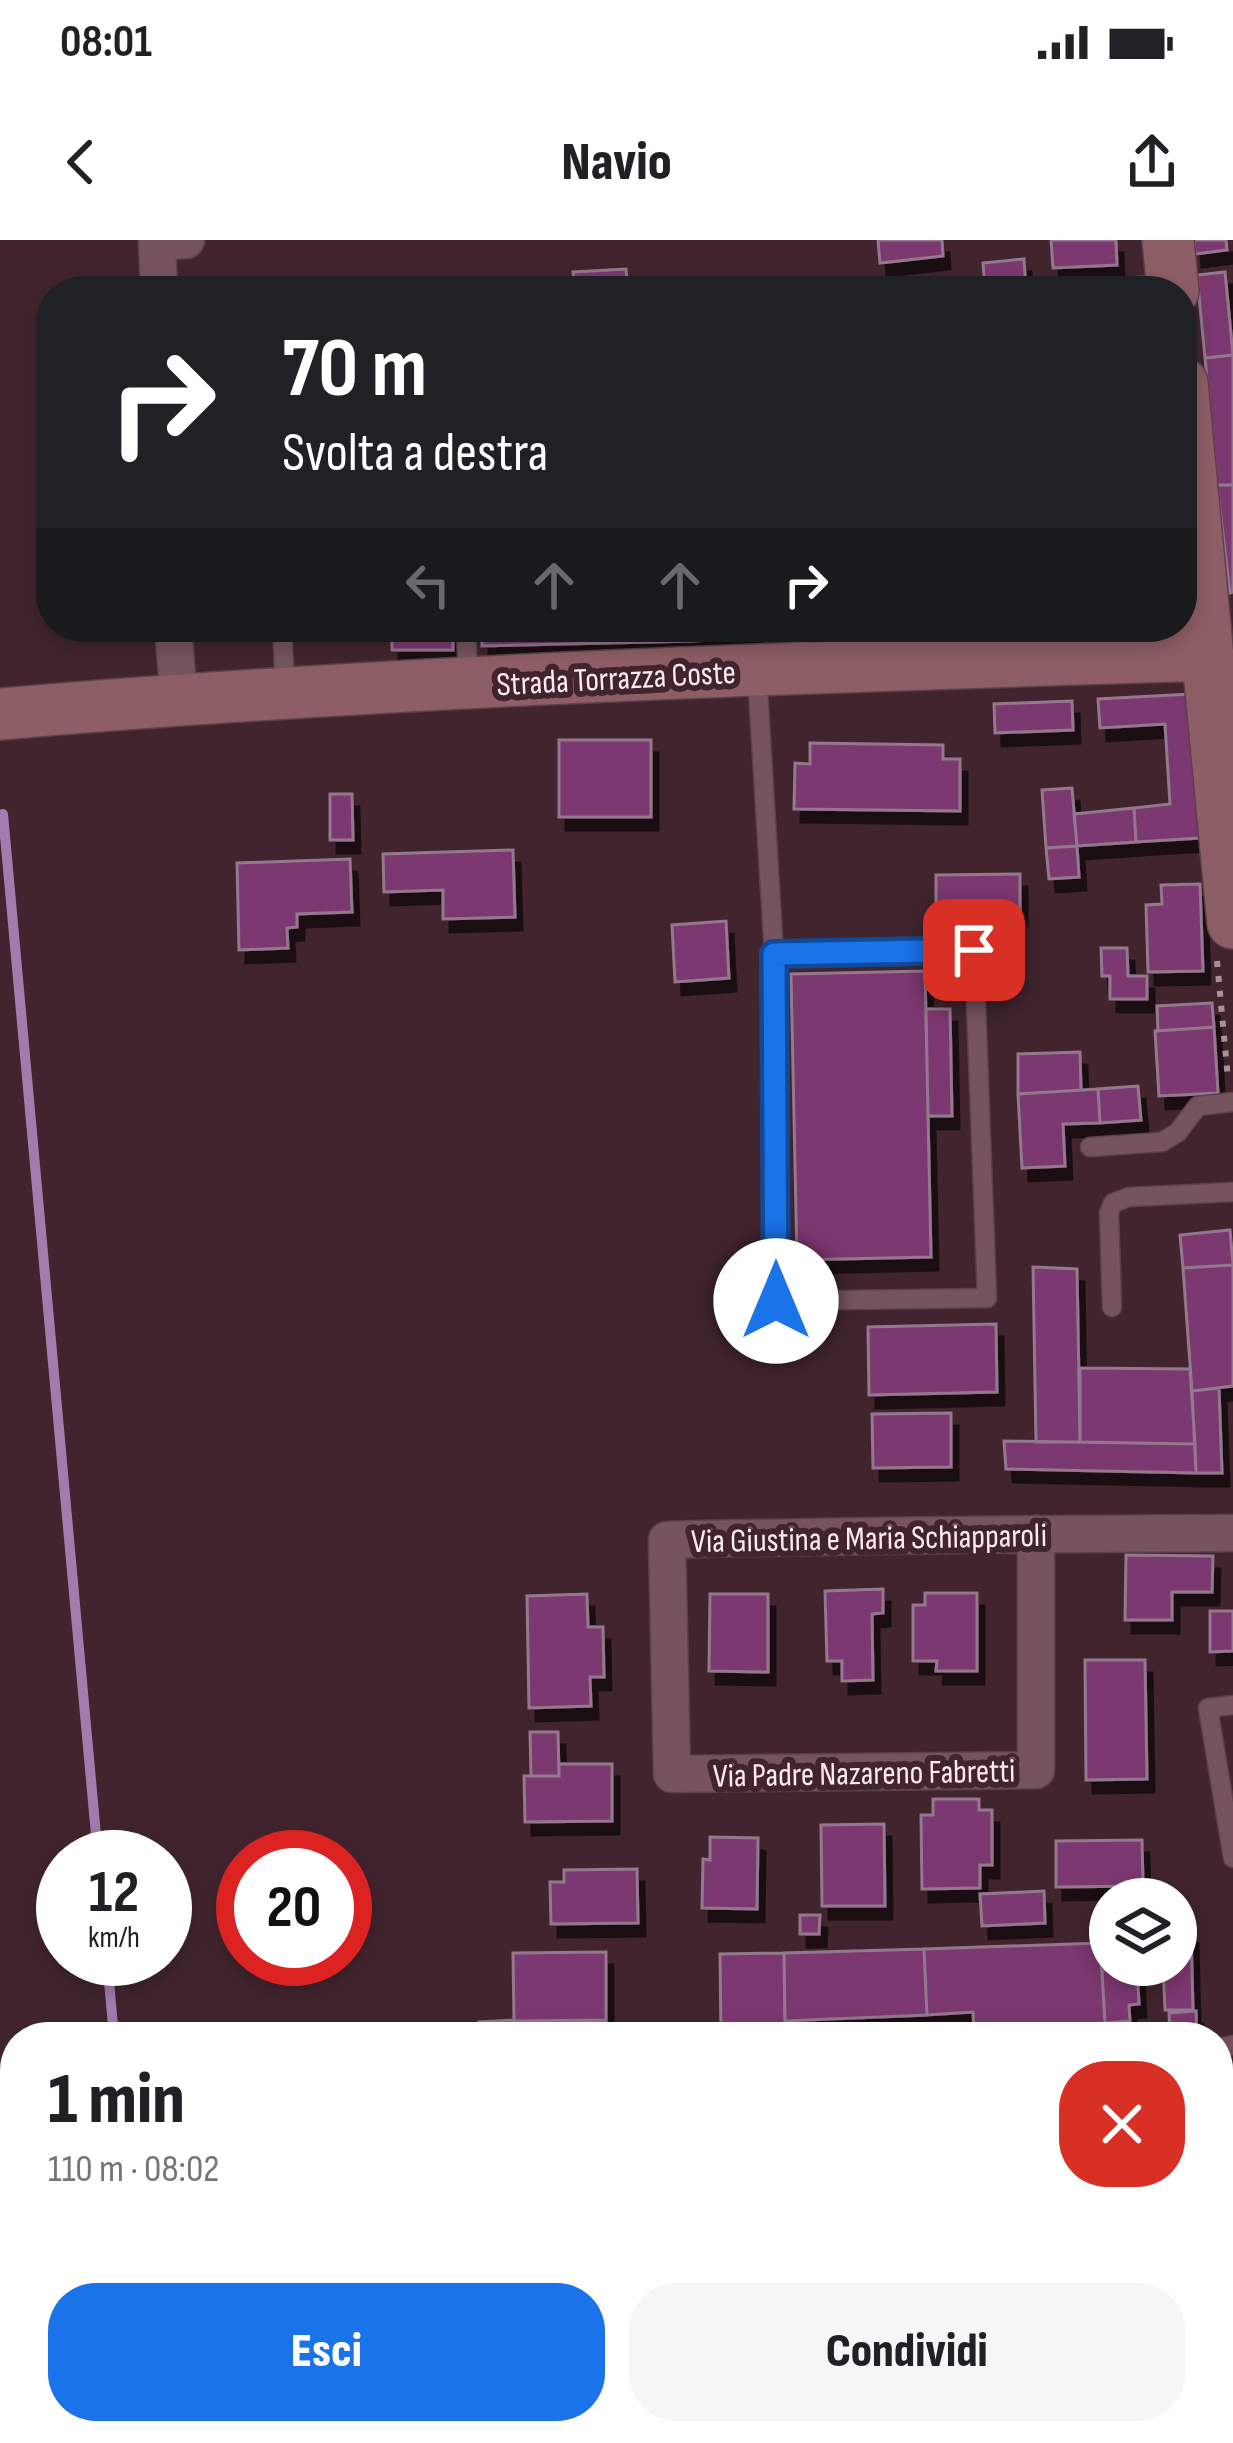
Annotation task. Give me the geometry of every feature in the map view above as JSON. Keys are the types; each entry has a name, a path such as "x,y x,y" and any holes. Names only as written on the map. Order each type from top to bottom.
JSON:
{"street":[{"path":"158,276 157,242 185,240"},
{"path":"1197,488 1221,655 1233,922"},
{"path":"174,642 179,699"},
{"name":"Strada Torrazza Coste","path":"0,714 179,699 468,685 786,656 1221,655"},
{"name":"Via Giustina e Maria Schiapparoli","path":"672,1774 667,1540 1233,1533"},
{"name":"Via Padre Nazareno Fabretti","path":"672,1774 1036,1770 1036,1534"}],"lane":[{"path":"283,642 285,694"},
{"path":"467,642 468,685"},
{"path":"774,954 974,950 987,1298 776,1301 774,954 786,656"},
{"path":"1090,1147 1162,1142 1178,1132 1198,1106 1233,1102"},
{"path":"1112,1307 1108,1213 1113,1203 1129,1197 1233,1192"},
{"path":"1233,1705 1208,1708 1233,1858"}],"building":[{"path":"878,240 942,240 943,256 880,263"},
{"path":"1051,240 1116,240 1117,265 1053,268"},
{"path":"1194,240 1226,240 1227,250 1195,254"},
{"path":"1024,259 1025,276 984,276 983,263"},
{"path":"626,269 627,276 573,276 573,272"},
{"path":"1225,272 1233,355 1205,358 1197,275"},
{"path":"1233,355 1233,485 1217,485 1205,358"},
{"path":"1217,485 1233,485 1230,593"},
{"path":"392,642 453,642 453,650 392,650"},
{"path":"482,642 651,642 482,646"},
{"path":"1191,694 1200,838 1136,842 1134,808 1170,804 1165,724 1100,728 1098,699"},
{"path":"1072,701 1073,730 995,733 994,704"},
{"path":"559,740 651,740 651,817 559,817"},
{"path":"810,743 943,745 943,759 960,759 960,811 794,809 795,763 810,764"},
{"path":"1072,788 1077,846 1046,848 1042,790"},
{"path":"330,794 352,794 353,840 330,840"},
{"path":"1134,808 1136,842 1077,846 1074,814"},
{"path":"1077,846 1079,877 1049,879 1046,848"},
{"path":"513,850 515,917 443,919 443,890 384,892 383,854"},
{"path":"350,859 352,912 297,914 297,927 287,928 288,948 239,950 237,863"},
{"path":"1020,874 1020,913 936,913 936,875"},
{"path":"1200,884 1203,971 1148,972 1146,905 1162,904 1161,885"},
{"path":"726,921 729,978 675,982 672,925"},
{"path":"1101,948 1127,948 1128,976 1147,976 1147,999 1110,999 1110,976 1102,976"},
{"path":"925,971 931,1257 797,1260 791,974"},
{"path":"1212,1003 1214,1027 1158,1031 1157,1006"},
{"path":"926,1009 950,1009 952,1116 928,1116"},
{"path":"1214,1027 1218,1093 1159,1096 1155,1031"},
{"path":"1080,1052 1081,1090 1018,1094 1018,1054"},
{"path":"1138,1086 1141,1120 1100,1123 1098,1089"},
{"path":"1098,1089 1100,1123 1063,1124 1065,1166 1022,1168 1018,1094"},
{"path":"1230,1230 1233,1265 1183,1268 1180,1235"},
{"path":"1233,1265 1233,1386 1192,1391 1183,1268"},
{"path":"1033,1267 1077,1269 1080,1442 1036,1442"},
{"path":"996,1324 997,1392 869,1395 868,1327"},
{"path":"1080,1368 1190,1369 1195,1444 1080,1442"},
{"path":"1219,1388 1222,1473 1196,1473 1192,1391"},
{"path":"951,1413 951,1467 873,1468 872,1414"},
{"path":"1004,1441 1195,1444 1196,1473 1006,1469"},
{"path":"1126,1555 1213,1556 1212,1592 1172,1592 1172,1620 1125,1620"},
{"path":"883,1589 883,1613 872,1614 873,1680 842,1681 842,1661 827,1661 825,1591"},
{"path":"925,1593 977,1593 977,1671 936,1671 937,1661 913,1661 913,1605 925,1605"},
{"path":"587,1594 588,1627 603,1627 604,1677 590,1677 591,1706 529,1708 527,1596"},
{"path":"710,1594 768,1594 768,1672 709,1671"},
{"path":"1210,1611 1233,1611 1233,1651 1210,1652"},
{"path":"1085,1660 1145,1660 1147,1779 1086,1780"},
{"path":"530,1732 558,1732 559,1776 531,1776"},
{"path":"559,1764 612,1764 612,1821 525,1822 524,1776 559,1776"},
{"path":"933,1799 979,1799 979,1810 992,1810 992,1865 980,1865 980,1888 922,1889 921,1815 933,1815"},
{"path":"884,1824 885,1906 822,1906 821,1825"},
{"path":"710,1837 758,1838 757,1909 702,1908 703,1859 710,1860"},
{"path":"1142,1840 1143,1878 1089,1878 1089,1887 1056,1887 1056,1841"},
{"path":"637,1869 638,1923 551,1924 550,1882 564,1882 564,1870"},
{"path":"1044,1891 1045,1923 982,1926 980,1894"},
{"path":"800,1915 820,1915 819,1934 800,1934"},
{"path":"1089,1943 1089,1986 1103,1986 1105,2022 974,2022 973,2012 927,2015 924,1949"},
{"path":"924,1949 927,2015 785,2021 784,1953"},
{"path":"606,1952 606,2020 514,2021 513,1953"},
{"path":"784,1953 785,2022 721,2022 720,1954"},
{"path":"1103,1986 1138,1986 1139,2004 1129,2005 1130,2021 1105,2022"},
{"path":"1164,1986 1192,1986 1193,2010 1165,2010"},
{"path":"1196,2011 1196,2022 1169,2022 1169,2013"}],"waterway":[{"path":"3,814 96,1830"},
{"path":"109,1986 113,2022"}],"route":[{"path":"776,1301 774,954 974,950"}]}
